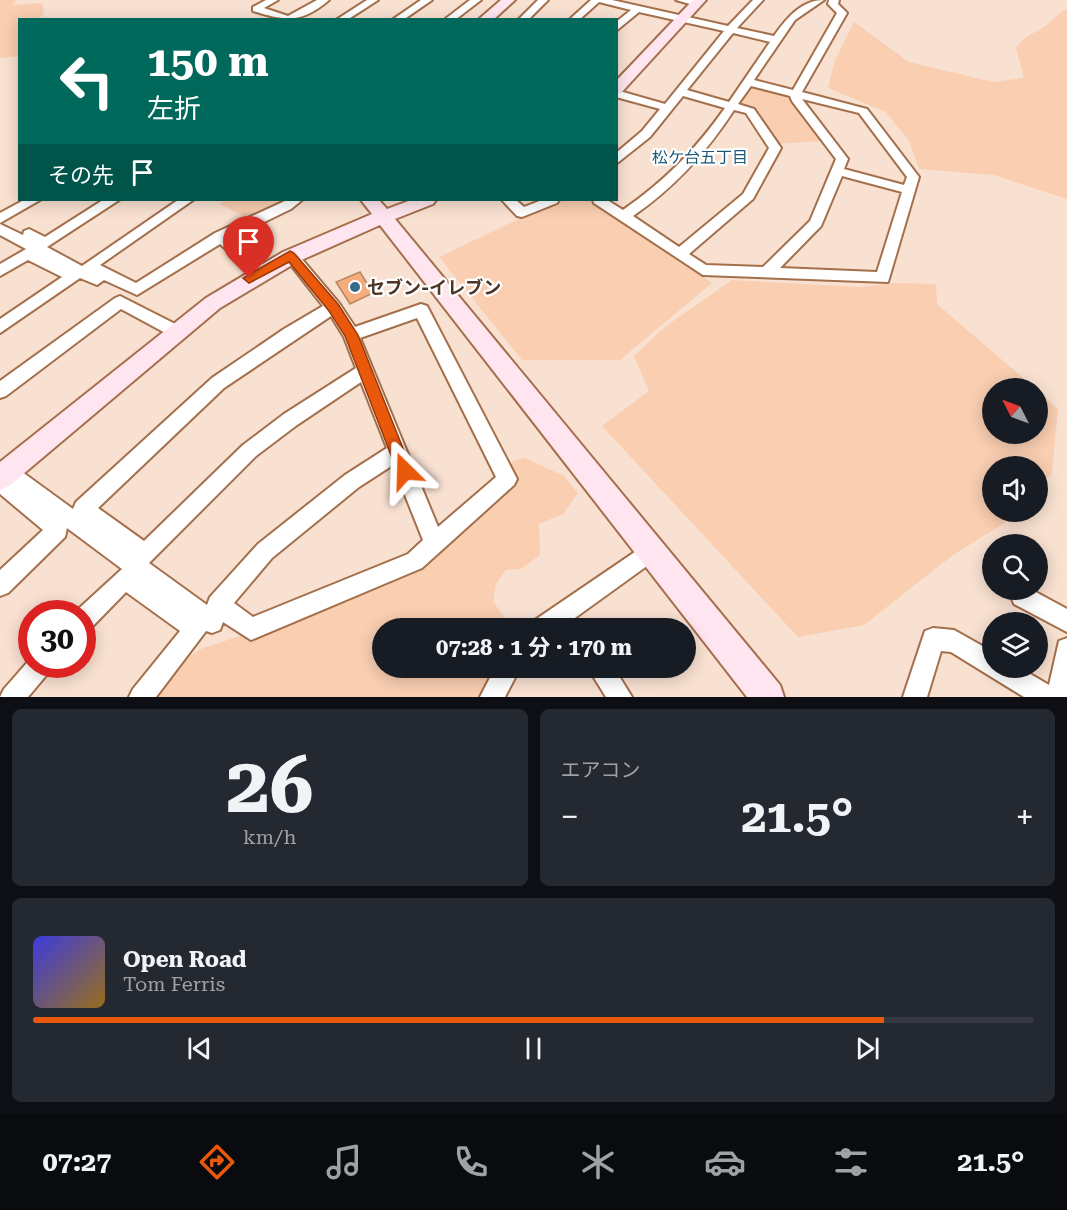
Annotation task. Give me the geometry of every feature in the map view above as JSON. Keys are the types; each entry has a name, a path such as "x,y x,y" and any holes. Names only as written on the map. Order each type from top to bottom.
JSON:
{"street":[{"path":"273,0 256,9 287,18"},
{"path":"292,18 324,0"},
{"path":"347,18 373,0"},
{"path":"399,18 427,0"},
{"path":"451,18 476,0"},
{"path":"486,18 509,0"},
{"path":"524,18 543,0"},
{"path":"576,18 598,0 776,40"},
{"path":"681,0 699,2"},
{"path":"618,158 646,134 730,30 758,0"},
{"path":"624,216 662,189 702,149 792,18 819,0"},
{"path":"766,273 816,223 842,159 796,99 796,94 842,13 833,4 834,0"},
{"path":"618,90 699,2"},
{"path":"618,26 638,9"},
{"path":"601,201 703,270 883,278 913,177 863,111 748,82"},
{"path":"618,91 667,108"},
{"path":"680,254 748,196 775,148 750,111 681,92"},
{"path":"838,171 909,190"},
{"path":"0,219 31,201"},
{"path":"0,219 45,243 110,201"},
{"path":"185,201 89,266 137,290 220,236 294,201"},
{"path":"2,477 180,329 213,303 261,271 377,208 421,201"},
{"path":"510,201 522,213 550,201"},
{"path":"377,208 768,697"},
{"path":"0,229 180,329"},
{"path":"220,236 261,271"},
{"path":"0,271 28,253 73,277 0,327"},
{"path":"290,255 333,307 351,335 435,545"},
{"path":"0,391 120,302 180,329"},
{"path":"333,307 290,333 218,383 83,509 145,555 219,479 265,438 365,371"},
{"path":"351,335 421,310 507,478 415,561 250,629 218,605 265,551 344,488 397,452"},
{"path":"0,585 58,530 2,477"},
{"path":"2,477 212,622"},
{"path":"574,618 651,551"},
{"path":"96,607 125,578 196,629 141,697"},
{"path":"1029,600 1067,621"},
{"path":"915,697 933,639 954,641 982,658"},
{"path":"1059,697 1067,649"},
{"path":"12,697 29,678"},
{"path":"492,697 502,678"},
{"path":"607,678 620,697"},
{"path":"1015,678 1047,697"}],"shaded area":[{"path":"0,0 16,0 13,5 42,3 44,12 40,18 18,18 18,56 0,58"},
{"path":"1067,9 1067,199 994,175 919,169 909,141 886,112 828,88 834,63 854,22 909,62 993,82 1024,78 1016,48 1028,36 1043,28"},
{"path":"750,84 788,94 822,141 776,144 753,110 736,104"},
{"path":"224,201 291,201 250,219 219,204"},
{"path":"557,201 596,201 712,283 620,360 522,360 439,257"},
{"path":"732,280 861,287 895,283 936,284 937,304 1023,378 982,378 982,444 1048,444 1048,400 1058,409 1052,473 1048,477 1048,456 982,456 982,522 1005,522 1003,524 987,534 982,534 982,537 953,555 864,625 798,637 602,426 649,391 634,356 666,326"},
{"path":"525,458 564,476 578,493 563,514 539,524 540,555 521,569 506,570 496,584 493,602 505,618 372,618 372,678 490,678 479,697 150,697 173,667 201,649 332,605 424,569 448,547 513,475 512,461"}],"building":[{"name":"セブン-イレブン","path":"360,272 373,293 350,304 336,282"}],"place":[{"name":"セブン-イレブン","path":"355,287"}],"district":[{"name":"松ケ台五丁目","path":"700,157"}],"route":[{"path":"249,278 290,255 333,307 351,335 405,471"}]}
